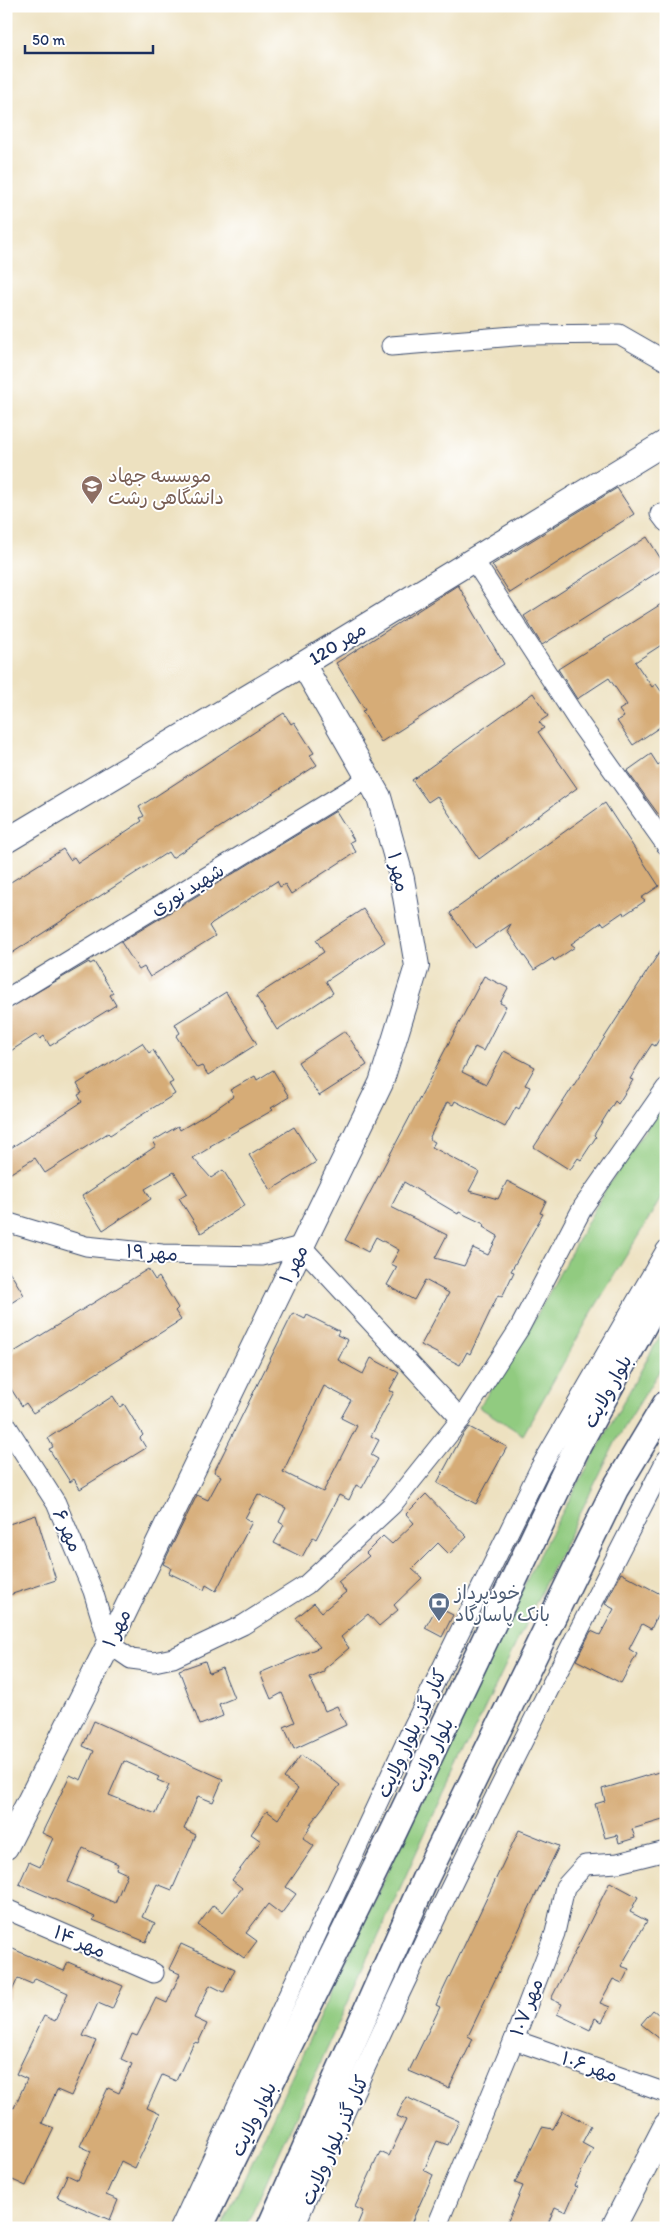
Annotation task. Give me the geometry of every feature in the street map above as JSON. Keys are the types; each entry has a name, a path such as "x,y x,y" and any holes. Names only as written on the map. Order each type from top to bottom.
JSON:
{"main road":[{"name":"بلوار ولایت","path":"199,2228 381,1857 578,1445 666,1284"},
{"path":"270,2228 430,1870 615,1489 666,1404"}],"street":[{"path":"391,346 526,335 620,334 666,360"},
{"name":"مهر 120","path":"6,841 303,664 666,442"},
{"path":"473,559 580,724 666,845"},
{"name":"مهر ۱","path":"6,1847 109,1644 381,1083 417,966 402,879 379,797 303,664"},
{"name":"شهید نوری","path":"6,999 368,778"},
{"path":"109,1644 131,1659 154,1662 173,1658 243,1625 306,1585 392,1505 461,1419 519,1329 583,1207 666,1088"},
{"name":"مهر ۱۹","path":"6,1222 86,1246 162,1254 262,1256 301,1246"},
{"path":"301,1246 461,1419"},
{"name":"کنار گذر بلوار ولایت","path":"180,2228 413,1727 540,1468 666,1250"},
{"name":"مهر ۶","path":"6,1425 56,1503 93,1591 109,1644"},
{"name":"کنار گذر بلوار ولایت","path":"294,2228 453,1884 666,1460"},
{"name":"مهر ۱۰۷","path":"436,2228 514,2040 555,1933 565,1886 586,1865 618,1863 666,1851"},
{"name":"مهر ۱۴","path":"6,1910 154,1973"},
{"name":"مهر ۱۰۶","path":"514,2040 666,2093"},
{"path":"613,2228 666,2125"}],"green space":[{"path":"666,1099 666,1190 592,1312 523,1435 479,1407 526,1335 605,1190"},
{"path":"666,1325 666,1360 616,1441 534,1606 432,1818 245,2228 221,2228 450,1738 541,1551"}],"building":[{"path":"617,488 634,514 510,593 492,565"},
{"path":"647,537 666,567 542,645 524,616"},
{"path":"458,585 504,664 381,742 362,711 365,710 336,663"},
{"path":"666,601 666,642 635,662 652,687 656,684 666,698 666,723 633,745 617,721 624,717 619,710 627,705 609,678 577,699 558,669"},
{"path":"533,693 548,716 539,722 544,728 538,732 577,788 479,859 437,796 428,802 412,780"},
{"path":"284,713 291,724 294,722 314,753 310,755 317,765 172,858 168,852 6,957 6,885 63,849 70,860 74,857 78,863 142,821 140,818 144,816 139,807"},
{"path":"651,754 658,765 666,759 666,811 659,815 627,771"},
{"path":"605,803 659,886 641,898 645,901 624,915 623,912 604,925 602,922 571,944 575,947 554,961 553,958 534,970 507,931 511,924 475,948 450,913"},
{"path":"336,811 354,840 350,842 356,852 291,894 285,884 280,887 277,881 212,923 209,926 215,936 150,977 144,967 139,970 121,942"},
{"path":"363,909 385,942 326,981 333,993 277,1030 256,996 324,952 316,940"},
{"path":"666,942 666,1029 655,1046 652,1044 637,1067 630,1079 633,1080 618,1104 615,1101 594,1135 596,1137 581,1160 578,1158 570,1170 534,1147"},
{"path":"89,962 90,964 94,962 113,993 110,995 116,1005 50,1046 44,1036 40,1039 37,1034 6,1054 6,1010"},
{"path":"484,976 508,988 500,1003 506,1006 483,1051 475,1047 462,1072 486,1084 504,1051 535,1067 525,1085 530,1087 519,1109 516,1107 505,1127 455,1101 453,1105 447,1102 429,1139 435,1142 432,1147 479,1172 469,1191 498,1199 507,1181 546,1201 540,1213 543,1214 511,1271 514,1272 502,1297 498,1295 470,1354 467,1352 460,1365 421,1345 449,1293 425,1280 414,1300 387,1285 397,1267 391,1264 399,1250 376,1237 368,1252 345,1240","holes":["404,1182 458,1214 459,1212 484,1224 483,1227 498,1236 488,1255 473,1248 464,1266 435,1258 447,1235 391,1207"]},
{"path":"226,992 257,1044 208,1075 202,1066 197,1068 176,1036 180,1033 175,1024"},
{"path":"345,1031 367,1065 319,1096 298,1062"},
{"path":"142,1043 149,1053 153,1050 173,1082 169,1084 175,1094 45,1173 35,1158 6,1176 6,1151 82,1102 78,1095 82,1093 77,1084"},
{"path":"273,1070 289,1097 271,1108 273,1110 210,1146 193,1158 211,1178 223,1170 245,1205 201,1233 179,1198 187,1193 174,1172 145,1189 151,1199 103,1230 82,1196 156,1146 153,1141 178,1126 180,1130 234,1096 230,1090 255,1076 257,1080"},
{"path":"294,1127 316,1162 271,1190 249,1155"},
{"path":"6,1266 24,1295 6,1306"},
{"path":"148,1269 155,1280 159,1277 178,1308 175,1311 181,1320 33,1413 26,1403 22,1406 6,1381 6,1357"},
{"path":"293,1313 305,1319 307,1315 339,1331 337,1335 348,1340 338,1360 363,1374 371,1358 399,1373 389,1391 394,1392 371,1436 379,1440 371,1455 378,1459 362,1488 356,1485 349,1500 339,1495 316,1539 313,1537 302,1557 274,1543 284,1525 279,1522 286,1508 258,1494 245,1518 252,1522 216,1591 206,1585 204,1590 169,1573 171,1568 163,1564 197,1495 208,1500 221,1476 214,1472","holes":["324,1386 351,1400 341,1418 357,1426 323,1492 283,1472"]},
{"path":"113,1396 120,1407 124,1404 143,1435 140,1438 146,1448 80,1489 74,1479 70,1482 49,1449 53,1447 48,1438"},
{"path":"469,1427 507,1447 476,1504 437,1483 462,1436"},
{"path":"426,1494 467,1537 449,1554 438,1543 412,1569 422,1578 394,1605 398,1610 379,1626 368,1614 341,1637 349,1648 324,1669 324,1672 310,1678 325,1711 337,1706 346,1725 294,1749 284,1727 295,1722 282,1693 271,1699 260,1673 320,1647 296,1618 314,1603 322,1612 346,1592 338,1582 369,1556 366,1553 383,1536 392,1544 414,1523 406,1514"},
{"path":"36,1515 56,1580 6,1596 6,1525"},
{"path":"621,1573 666,1597 651,1629 642,1624 629,1649 637,1654 621,1683 576,1660 591,1631 600,1635 614,1609 605,1604"},
{"name":"خودپرداز بانک پاسارگاد","path":"437,1607 453,1615 442,1637 425,1628"},
{"path":"205,1661 209,1673 222,1668 234,1698 219,1704 223,1716 200,1725 179,1670"},
{"path":"94,1721 223,1779 213,1802 198,1796 184,1829 196,1835 172,1890 157,1884 142,1917 155,1923 146,1942 93,1920 95,1917 19,1884 29,1862 40,1867 53,1838 42,1833 70,1775 81,1780 94,1751 83,1746","holes":["124,1761 159,1777 157,1780 169,1785 156,1814 109,1795","83,1848 118,1864 116,1869 127,1874 115,1903 68,1882"]},
{"path":"301,1755 340,1785 310,1824 312,1825 303,1838 314,1846 286,1887 296,1894 281,1914 268,1904 246,1933 257,1941 244,1958 198,1925 213,1905 223,1912 242,1888 232,1880 261,1841 251,1834 267,1811 278,1819 298,1789 284,1778"},
{"path":"662,1771 666,1786 666,1819 632,1829 635,1838 619,1843 617,1835 605,1838 595,1804 605,1801 602,1789"},
{"path":"519,1830 559,1846 468,2036 473,2039 449,2088 409,2071 440,2007 436,2005"},
{"path":"610,1882 638,1897 630,1912 647,1921 621,1966 629,1969 622,1983 613,1979 600,2003 610,2007 602,2022 595,2018 590,2030 557,2014 562,2004 551,1999"},
{"path":"181,1944 235,1969 224,1992 210,1985 194,2018 207,2024 198,2043 194,2042 176,2081 162,2075 147,2108 160,2114 135,2168 121,2161 106,2195 118,2200 110,2220 57,2197 67,2175 78,2180 91,2151 80,2146 108,2088 119,2093 132,2064 121,2059 132,2034 137,2036 156,1998 167,2003 180,1974 169,1969"},
{"path":"6,1946 64,1971 68,1962 123,1986 112,2009 98,2003 83,2036 96,2041 71,2096 57,2090 42,2123 54,2128 26,2186 6,2177 6,2104 14,2108 27,2079 16,2074 44,2016 55,2021 68,1993 35,1978 32,1984 18,1978 6,2004"},
{"path":"653,2010 666,2020 666,2032 660,2039 641,2024"},
{"path":"406,2097 459,2121 448,2145 437,2141 424,2170 433,2175 409,2228 356,2228 363,2211 355,2207 380,2152 389,2156 406,2120 397,2116"},
{"path":"563,2111 591,2126 582,2143 593,2149 574,2186 577,2187 566,2212 555,2207 546,2228 505,2228 523,2186 515,2183 542,2127 553,2129"}],"place":[{"name":"موسسه جهاد دانشگاهی رشت","path":"92,505"},
{"name":"خودپرداز بانک پاسارگاد","path":"439,1622"}]}
